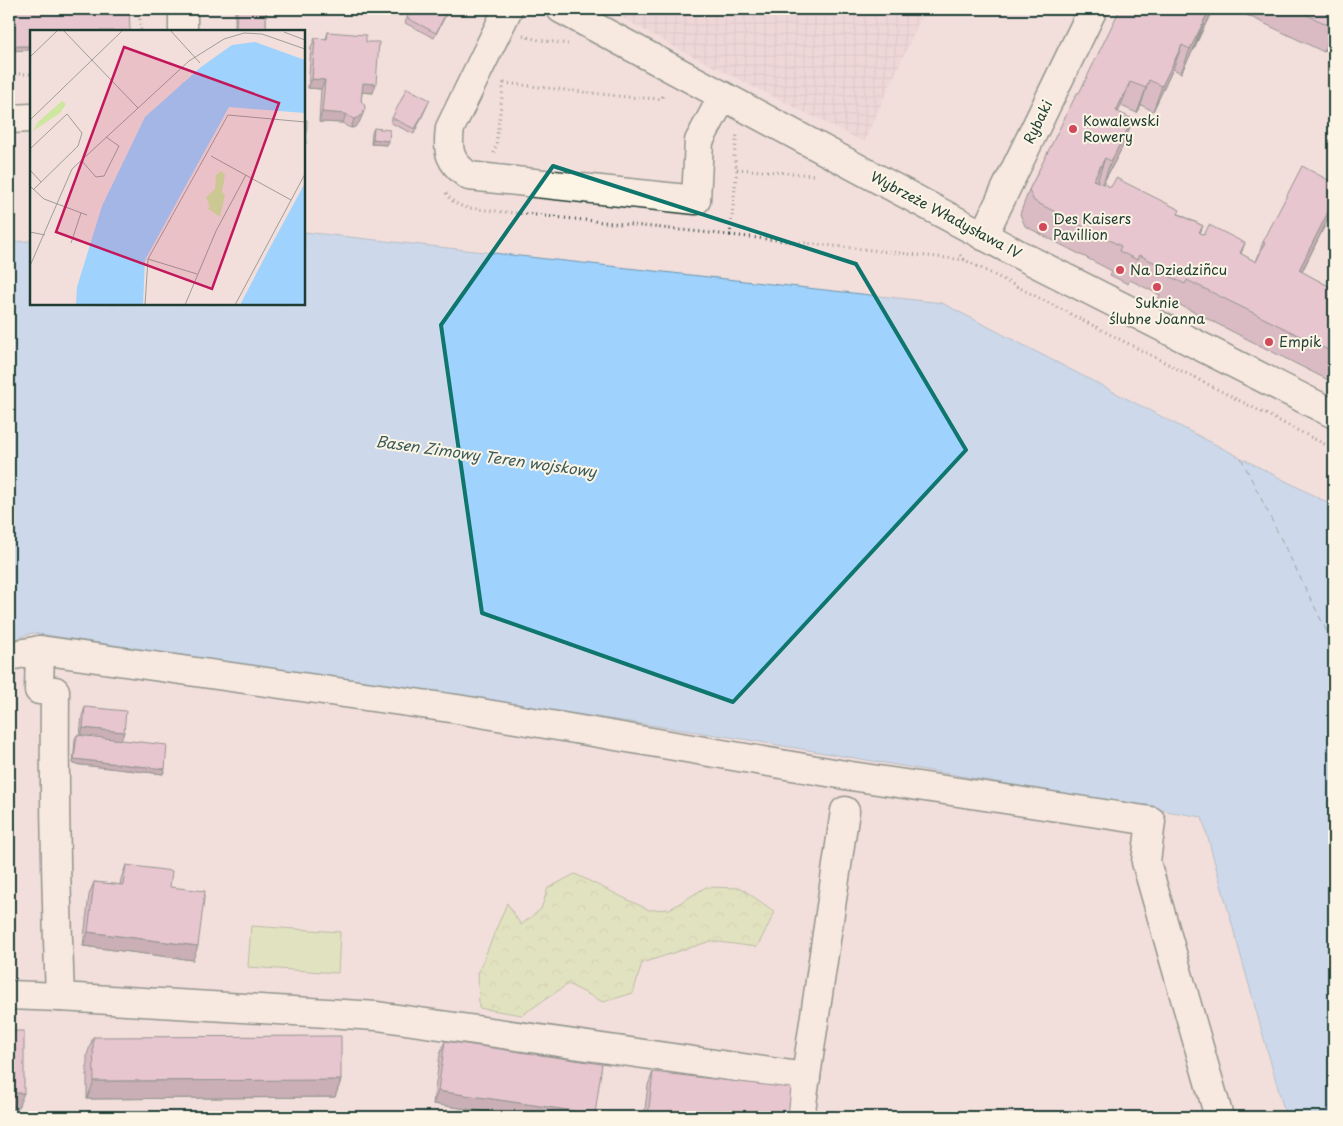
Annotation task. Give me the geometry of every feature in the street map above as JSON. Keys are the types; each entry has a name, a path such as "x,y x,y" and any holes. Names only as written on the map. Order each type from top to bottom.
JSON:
{"street":[{"path":"183,9 183,30"},
{"path":"508,9 450,128 448,141 450,156 458,169 469,176 696,200 699,141 723,96"},
{"name":"Wybrzeże Władysława IV","path":"561,9 984,236 1334,414"},
{"name":"Rybaki","path":"984,236 1093,9"},
{"path":"9,119 30,118"},
{"path":"40,650 39,690 55,690 55,866 60,997"},
{"path":"9,656 40,650 457,709 851,776 1151,821 1146,862 1219,1117"},
{"path":"800,1117 846,811"},
{"path":"9,995 377,1016 806,1076"}],"path":[{"path":"139,9 141,30"},
{"path":"519,42 522,36"},
{"path":"9,74 30,74"},
{"path":"486,211 491,162 496,145 505,76"},
{"path":"504,83 660,99 666,91"},
{"path":"737,169 812,175 822,173"},
{"path":"730,236 965,260"}],"highlighted area":[{"path":"553,166 856,264 966,450 733,702 482,613 441,325"}],"shaded area":[{"path":"607,9 925,9 864,142 669,44"}],"green space":[{"path":"575,874 649,910 670,909 706,887 741,888 775,912 757,947 711,941 642,963 633,993 603,1002 568,984 522,1015 479,1008 478,973 507,903 521,925 541,909 548,888"},
{"path":"251,926 340,932 338,973 248,967"}],"water":[{"name":"Basen Zimowy Teren wojskowy","path":"305,232 942,303 1334,506 1334,1117 1286,1117 1202,817 737,738 32,633 9,641 9,242 30,241 30,305 305,305"}],"building":[{"path":"9,9 129,9 130,30 30,30 30,46 9,46"},
{"path":"237,9 266,9 266,30 236,30"},
{"path":"411,9 448,9 436,33 407,18"},
{"path":"1120,9 1210,9 1190,49 1182,45 1162,86 1149,80 1146,88 1130,82 1116,111 1133,119 1111,161 1105,158 1093,180 1111,187 1116,178 1180,210 1178,214 1203,226 1199,232 1204,235 1209,225 1245,243 1240,253 1256,262 1265,243 1263,242 1302,166 1334,183 1334,200 1299,270 1334,289 1334,353 1187,280 1185,284 1167,275 1170,270 1139,255 1137,260 1119,251 1121,246 1034,201 1029,190"},
{"path":"1294,9 1334,9 1333,27"},
{"path":"328,32 366,35 366,42 379,42 376,84 363,83 361,101 365,108 363,114 354,119 346,114 322,112 325,80 312,79 315,38 327,39"},
{"path":"407,88 430,100 415,129 392,118"},
{"path":"305,120 307,120 306,144"},
{"path":"374,128 390,130 389,141 373,139"},
{"path":"85,707 126,711 124,732 83,728"},
{"path":"77,735 167,745 165,769 74,759"},
{"path":"126,865 172,871 170,887 205,891 198,946 88,932 94,882 123,885"},
{"path":"9,1031 24,1031 24,1093 9,1093"},
{"path":"341,1036 341,1080 94,1081 93,1037"},
{"path":"445,1041 602,1064 595,1114 438,1091"},
{"path":"653,1072 791,1088 788,1117 648,1117"}],"ferry route":[{"path":"1241,458 1334,646"}],"place":[{"name":"Kowalewski Rowery","path":"1073,129"},
{"name":"Des Kaisers Pavillion","path":"1043,227"},
{"name":"Na Dziedziñcu","path":"1120,270"},
{"name":"Suknie ślubne Joanna","path":"1157,287"},
{"name":"Empik","path":"1269,342"}]}
